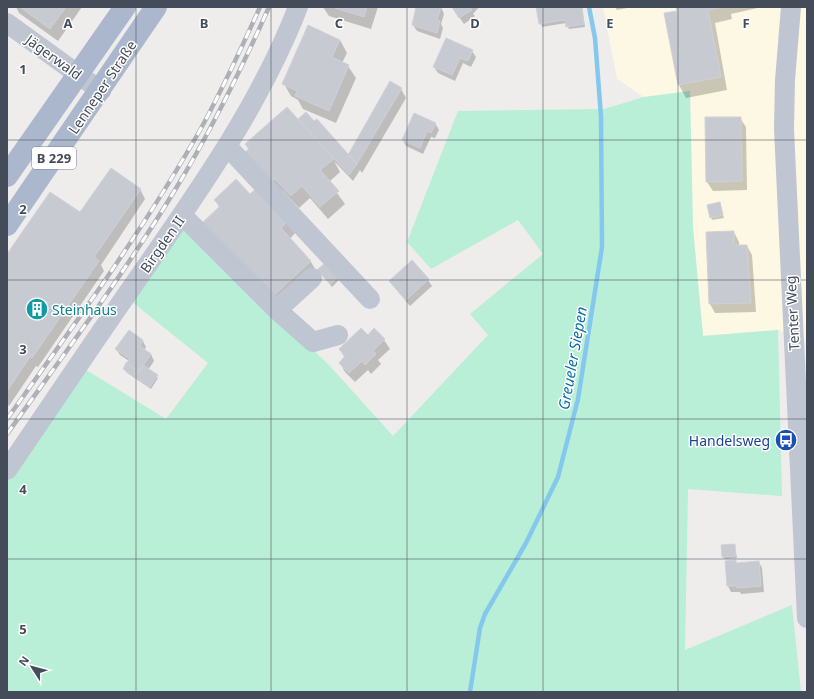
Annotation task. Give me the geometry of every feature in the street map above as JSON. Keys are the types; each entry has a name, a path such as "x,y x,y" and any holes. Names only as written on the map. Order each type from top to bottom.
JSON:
{"main road":[{"name":"Lenneper Straße","path":"7,176 125,7"},
{"name":"Lenneper Straße","path":"7,225 101,90 156,7"}],"street":[{"name":"Birgden II","path":"7,470 182,215 227,146 265,77 298,7"},
{"name":"Tenter Weg","path":"791,7 784,128 805,534 807,618"},
{"name":"Jägerwald","path":"7,23 101,90"},
{"path":"227,146 370,299"},
{"path":"182,215 277,310 313,342 338,335"},
{"path":"277,310 312,278"}],"shaded area":[{"path":"603,7 807,7 807,392 805,339 778,330 703,336 693,228 690,91 644,97 617,79"}],"green space":[{"path":"690,91 693,228 703,336 778,330 782,496 688,489 685,650 792,605 801,692 7,692 7,475 83,368 166,419 208,363 131,301 183,226 329,365 393,436 488,335 470,314 543,254 518,220 431,269 407,242 458,111 604,109 644,97"}],"building":[{"path":"20,7 66,7 50,29"},
{"path":"332,7 367,7 364,17"},
{"path":"416,7 441,7 437,20 440,21 437,33 412,25"},
{"path":"452,7 470,7 472,10 459,18"},
{"path":"536,7 582,7 584,24 566,27 565,20 539,24"},
{"path":"676,7 724,7 708,10 721,77 678,85 664,13 677,11"},
{"path":"308,25 340,40 332,57 349,65 329,111 295,96 297,91 282,84"},
{"path":"446,38 473,50 468,61 460,58 452,75 433,67"},
{"path":"390,81 402,88 357,164 348,155"},
{"path":"287,107 334,159 320,170 339,191 320,207 302,186 291,196 275,179 272,182 245,152 249,149 245,144"},
{"path":"306,112 314,121 317,119 357,164 349,175 298,119"},
{"path":"414,113 436,123 431,133 427,131 420,148 402,140"},
{"path":"705,117 741,117 742,181 706,182"},
{"name":"Steinhaus","path":"111,168 141,189 94,257 99,261 32,358 30,357 7,391 7,254 50,192 80,212"},
{"path":"236,179 250,194 258,187 289,220 281,228 311,261 271,298 201,224 220,206 214,200"},
{"path":"720,202 723,215 710,218 707,205"},
{"path":"734,231 734,245 747,245 751,303 709,304 706,232"},
{"path":"412,260 429,279 406,300 389,281"},
{"path":"326,262 339,276 330,284 317,270"},
{"path":"361,328 368,335 374,328 385,339 373,351 376,354 365,365 362,361 349,373 339,363 345,356 339,349"},
{"path":"129,330 143,340 140,346 151,354 139,372 126,363 130,359 115,349"},
{"path":"126,363 138,371 134,376 123,369"},
{"path":"143,365 158,375 150,387 134,376"},
{"path":"735,544 736,556 722,557 721,545"},
{"path":"736,560 736,563 759,561 761,586 737,588 737,586 727,586 725,561"}],"waterway":[{"name":"Greueler Siepen","path":"470,692 480,628 485,614 526,543 558,477 578,399 602,247 601,116 595,38 589,7"}],"railway":[{"path":"7,419 107,278 177,169 215,102 260,7"},
{"path":"7,434 72,344 135,252 175,190 225,100 269,7"}],"place":[{"name":"Steinhaus","path":"37,309"},
{"name":"Handelsweg","path":"786,440"}]}
